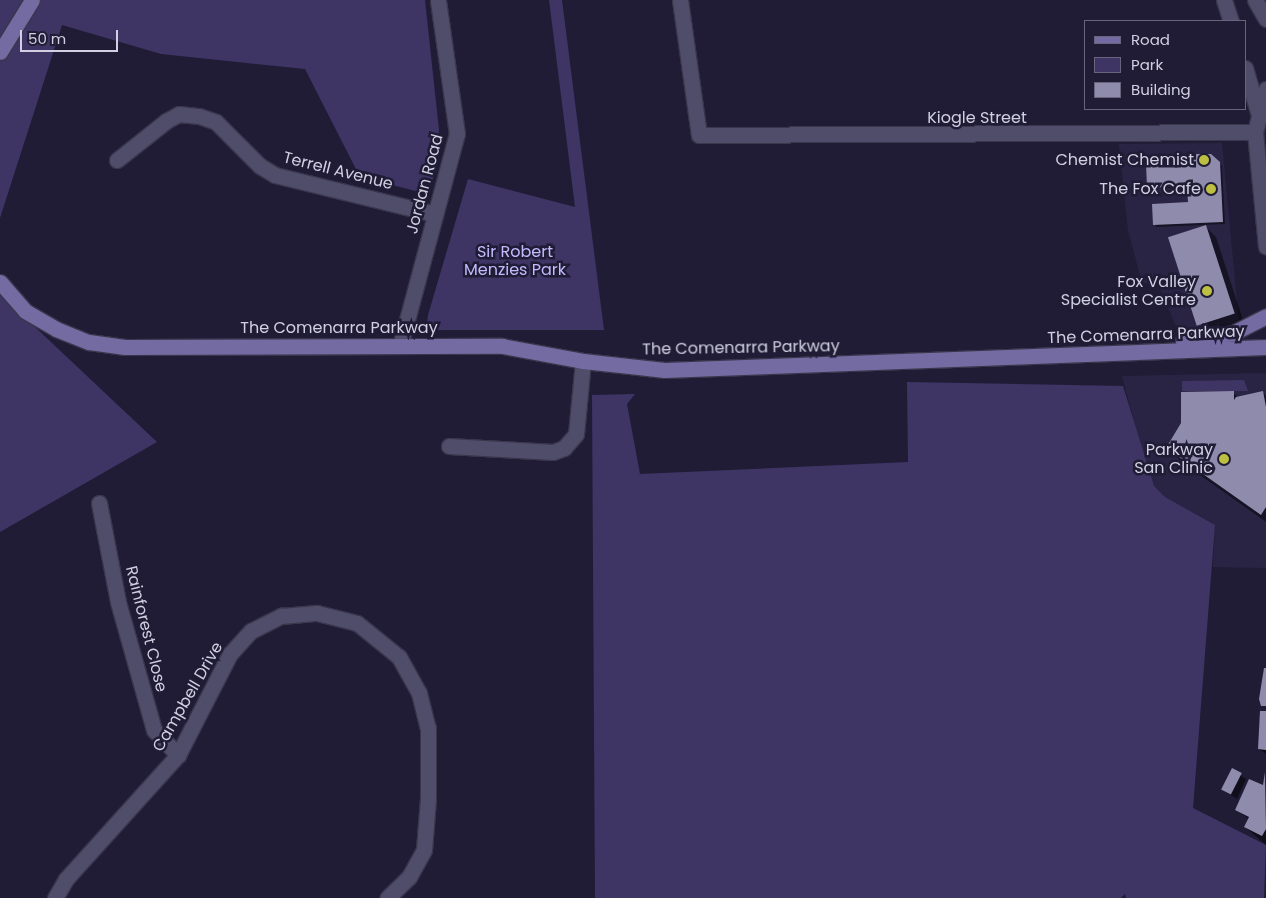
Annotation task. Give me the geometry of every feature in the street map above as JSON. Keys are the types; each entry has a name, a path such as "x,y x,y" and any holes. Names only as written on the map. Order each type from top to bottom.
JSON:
{"main road":[{"path":"0,52 32,0"},
{"name":"The Comenarra Parkway","path":"0,282 25,311 89,342 124,347 502,346 583,362 665,370 1266,347"},
{"path":"1142,351 1234,333 1266,316"}],"street":[{"name":"Jordan Road","path":"400,346 457,134 438,0"},
{"name":"Kiogle Street","path":"680,0 699,135 1256,132"},
{"path":"1224,0 1230,20"},
{"path":"1255,0 1266,19"},
{"path":"1246,71 1261,114"},
{"path":"1266,89 1256,132 1266,246"},
{"name":"Terrell Avenue","path":"117,160 166,121 179,114 199,116 216,122 260,166 275,175 435,214"},
{"path":"448,446 544,451 564,448 576,434 583,362"},
{"name":"Rainforest Close","path":"99,503 118,602 154,730 178,755"},
{"name":"Campbell Drive","path":"55,898 66,879 178,755 230,654 251,631 281,616 317,613 357,623 398,657 419,693 428,728 428,799 424,850 409,877 387,898"}],"shaded area":[{"path":"1222,143 1239,323 1178,331 1158,284 1142,283 1128,230 1119,144"},
{"path":"1266,373 1266,568 1213,567 1215,525 1165,497 1154,486 1144,459 1122,376"}],"green space":[{"path":"0,0 425,0 439,130 438,157 432,183 416,191 360,177 305,69 161,54 62,25 0,218"},
{"name":"Sir Robert Menzies Park","path":"549,0 562,0 604,330 435,330 427,323 428,315 468,179 575,207"},
{"path":"0,294 157,442 0,532"},
{"path":"1244,380 1248,391 1182,391 1182,381"},
{"path":"907,382 1123,386 1154,486 1165,497 1215,525 1193,808 1266,845 1264,898 1126,898 1125,894 1121,898 595,898 592,395 635,394 627,404 640,474 908,462"}],"building":[{"path":"1192,154 1211,154 1220,162 1223,222 1153,225 1152,204 1188,202 1187,186 1147,188 1146,163 1193,160"},
{"name":"Fox Valley Specialist Centre","path":"1206,225 1235,313 1197,326 1168,237"},
{"name":"Parkway San Clinic","path":"1234,391 1234,400 1236,397 1263,391 1266,407 1266,507 1261,515 1166,448 1181,423 1181,392"},
{"path":"1264,668 1266,668 1266,706 1261,706 1259,699"},
{"path":"1260,711 1266,711 1266,750 1258,749"},
{"path":"1232,768 1242,773 1231,794 1221,789"},
{"path":"1265,772 1266,829 1262,836 1244,827 1249,817 1235,810 1249,779 1263,785"}],"place":[{"name":"Chemist Chemist","path":"1204,160"},
{"name":"The Fox Cafe","path":"1211,189"},
{"name":"Fox Valley Specialist Centre","path":"1207,291"},
{"name":"Parkway San Clinic","path":"1224,459"}]}
